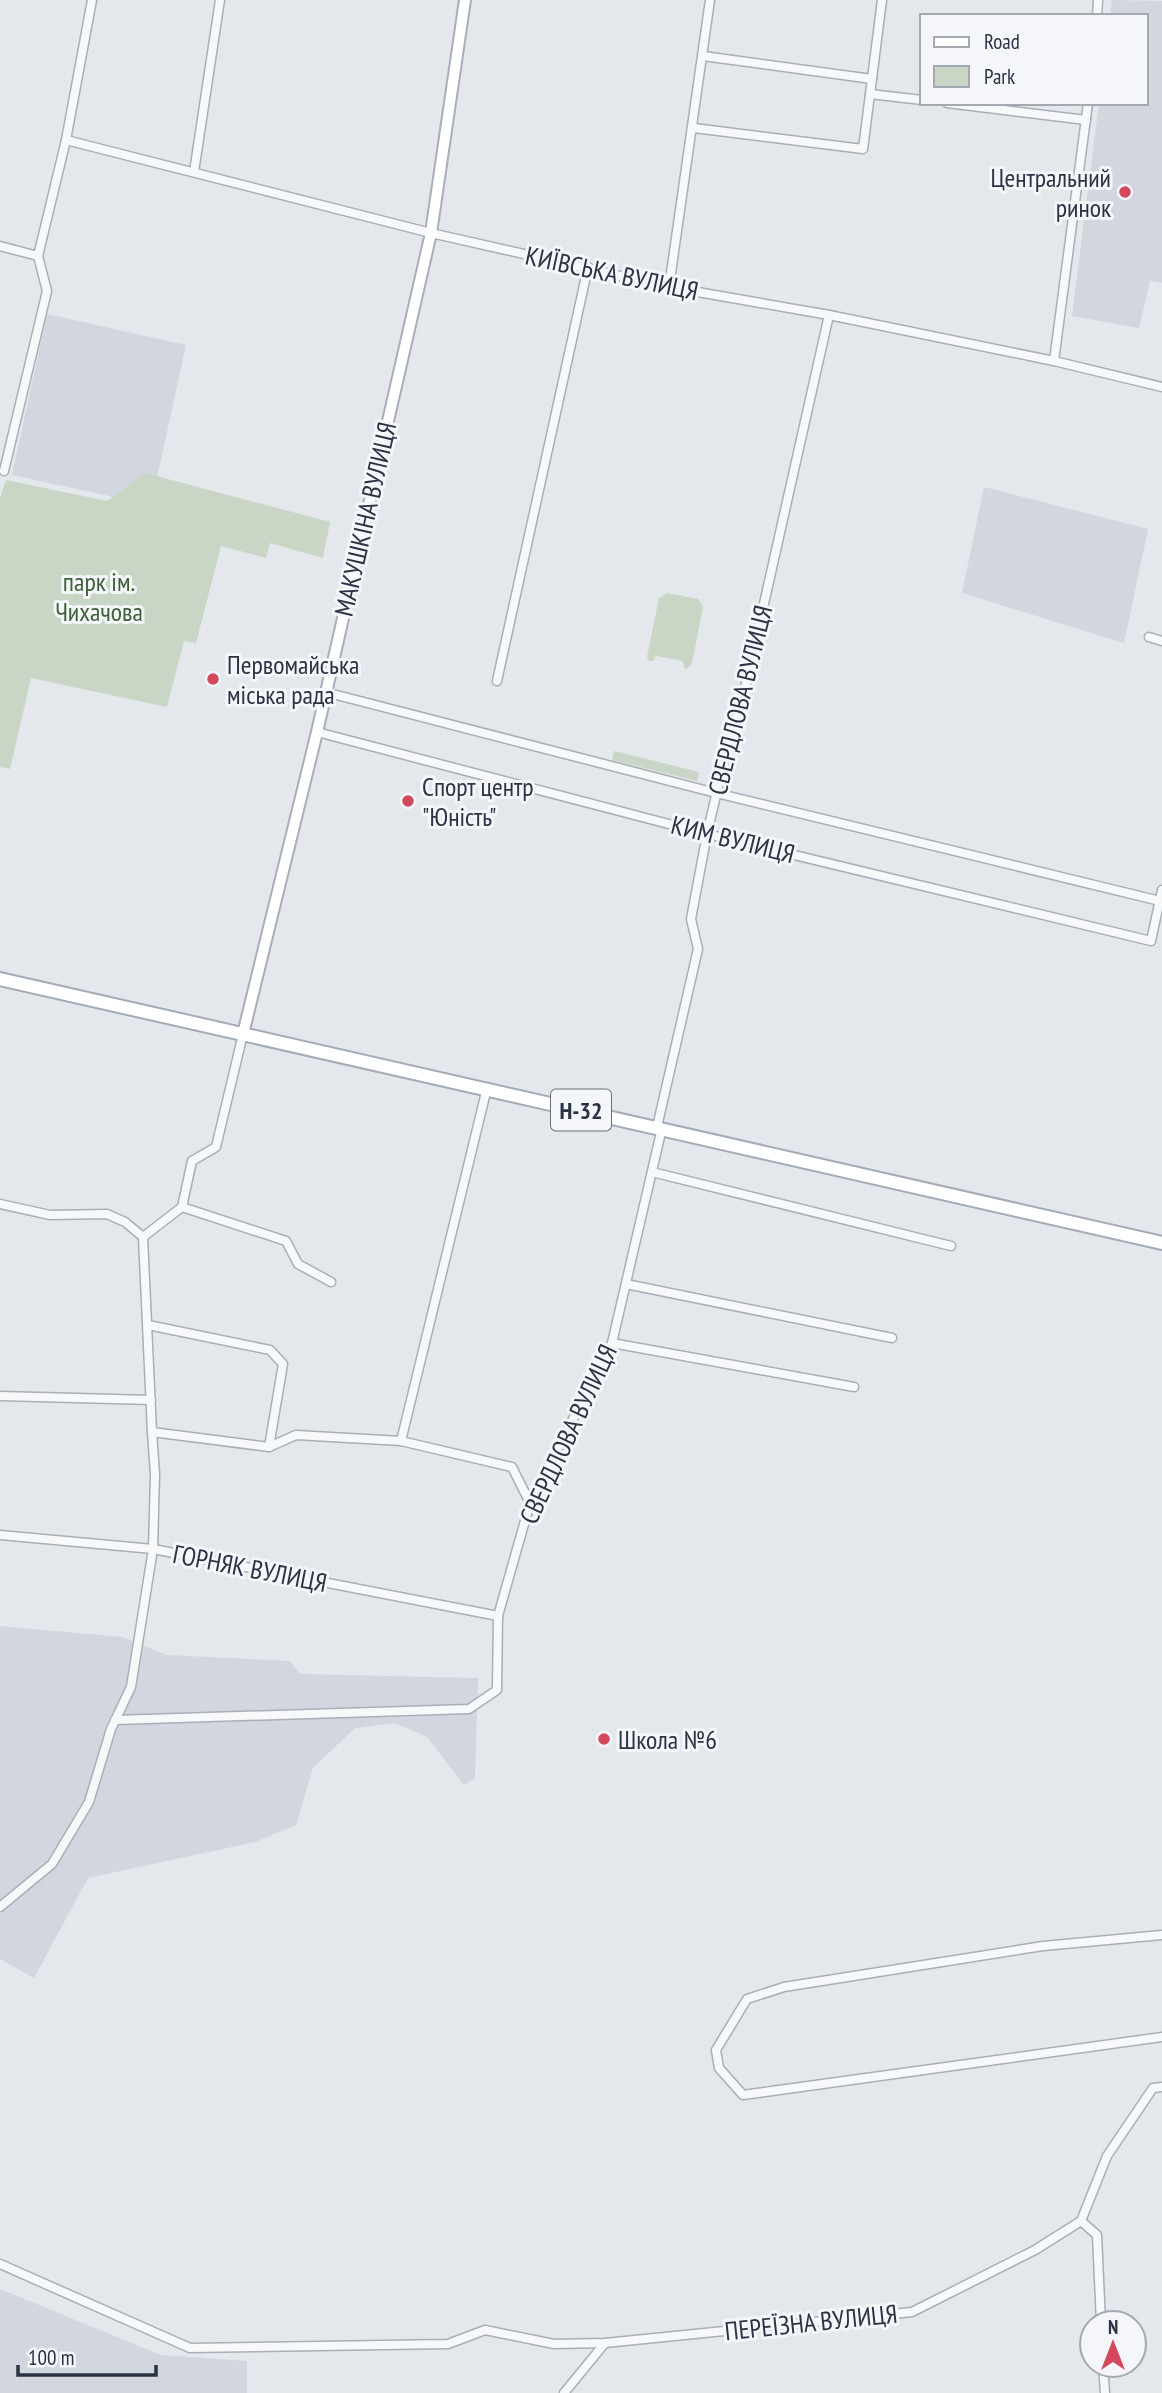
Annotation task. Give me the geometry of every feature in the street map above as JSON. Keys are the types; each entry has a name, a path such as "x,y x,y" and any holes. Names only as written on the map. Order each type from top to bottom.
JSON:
{"main road":[{"name":"Н-32","path":"0,979 1162,1243"}],"street":[{"path":"4,471 47,291 38,256 66,140 92,0"},
{"path":"194,172 220,0"},
{"name":"МАКУШКІНА ВУЛИЦЯ","path":"243,1034 317,732 431,233 465,0"},
{"path":"669,287 694,128 710,0"},
{"path":"694,128 863,149 882,0"},
{"path":"703,56 872,79"},
{"path":"870,94 920,100"},
{"path":"963,105 1086,120"},
{"path":"1055,361 1088,105"},
{"name":"КИЇВСЬКА ВУЛИЦЯ","path":"66,140 431,233 669,287 829,315 1055,361 1162,387"},
{"path":"0,246 38,256"},
{"path":"497,681 588,267"},
{"name":"СВЕРДЛОВА ВУЛИЦЯ","path":"115,1720 469,1709 497,1690 498,1616 530,1503 612,1343 652,1172 698,949 691,919 716,793 746,688 829,315"},
{"path":"1149,637 1162,641"},
{"name":"КИМ ВУЛИЦЯ","path":"317,732 708,834 1151,941 1160,901 716,793 325,692"},
{"path":"1160,901 1162,890"},
{"path":"143,1237 182,1208 192,1161 216,1147 243,1034"},
{"path":"401,1441 487,1088"},
{"path":"652,1172 951,1246"},
{"path":"0,1204 50,1215 107,1214 125,1222 143,1237 155,1474 153,1549 131,1687 115,1720 89,1802 52,1864 0,1907"},
{"path":"182,1208 286,1241 298,1264 331,1282"},
{"path":"626,1283 892,1338"},
{"path":"148,1325 270,1350 283,1364 269,1447"},
{"path":"612,1343 854,1387"},
{"path":"0,1396 151,1399"},
{"path":"152,1432 269,1447 296,1435 401,1441 512,1467 530,1503"},
{"name":"ГОРНЯК ВУЛИЦЯ","path":"0,1535 153,1549 498,1616"},
{"path":"1162,1936 1043,1946 784,1987 747,1999 716,2050 719,2068 744,2095 1162,2036"},
{"path":"1100,2309 1097,2235 1081,2221 1107,2156 1153,2088 1162,2087"},
{"name":"ПЕРЕЇЗНА ВУЛИЦЯ","path":"0,2264 190,2348 448,2344 485,2330 554,2344 605,2343 912,2312 1035,2250 1081,2221"},
{"path":"564,2393 605,2343"}],"shaded area":[{"name":"Центральний ринок","path":"1112,0 1162,1 1162,283 1150,281 1139,328 1072,316 1099,105 1148,105 1148,14 1110,14"},
{"path":"47,314 186,345 151,505 12,475"},
{"path":"984,487 1148,529 1124,643 962,593"},
{"path":"0,1626 122,1637 167,1655 290,1661 300,1674 478,1678 475,1778 464,1785 427,1737 395,1723 355,1728 313,1768 296,1825 255,1842 88,1878 34,1978 0,1959"},
{"path":"0,2289 161,2355 247,2361 247,2393 0,2393"}],"green space":[{"name":"парк ім. Чихачова","path":"145,473 330,522 323,558 270,543 266,558 221,546 196,643 184,641 167,707 31,678 10,769 0,767 0,498 6,480 107,501"},
{"path":"667,593 698,599 703,607 692,663 687,669 684,668 683,661 656,656 653,661 649,661 647,657 659,598"},
{"path":"614,751 699,772 697,781 612,760"}],"place":[{"name":"Центральний ринок","path":"1125,192"},
{"name":"Первомайська міська рада","path":"213,679"},
{"name":"Спорт центр \"Юність\"","path":"408,801"},
{"name":"Школа №6","path":"604,1739"}]}
